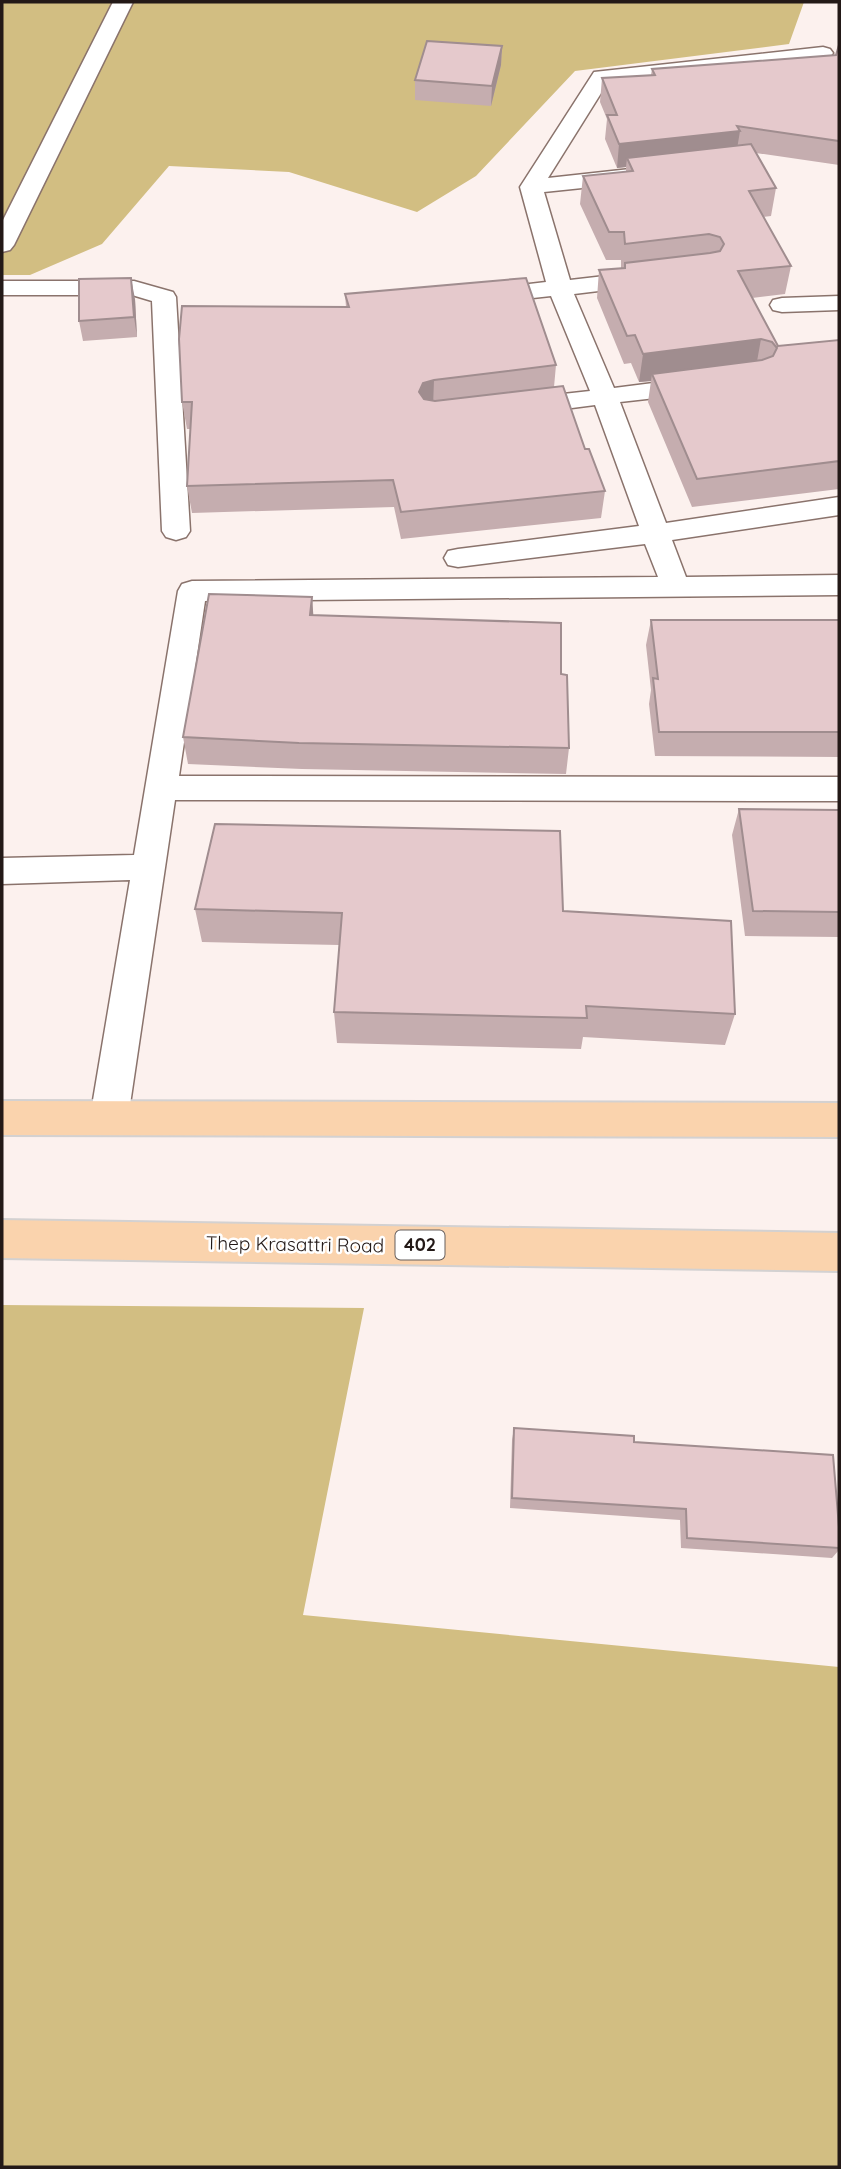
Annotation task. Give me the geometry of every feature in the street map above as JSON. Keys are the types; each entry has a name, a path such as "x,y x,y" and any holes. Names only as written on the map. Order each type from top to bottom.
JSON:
{"main road":[{"path":"2,1118 839,1120"},
{"name":"Thep Krasattri Road","path":"2,1239 839,1252"}],"street":[{"path":"2,245 122,2"},
{"path":"676,588 605,396 560,288 531,187 601,76 823,54"},
{"path":"531,187 652,174"},
{"path":"458,300 665,276"},
{"path":"2,288 134,288 164,297 176,531"},
{"path":"782,305 839,303"},
{"path":"500,410 728,382"},
{"path":"458,558 657,533 839,506"},
{"path":"109,1118 192,591 839,585"},
{"path":"161,788 839,789"},
{"path":"2,871 148,867"}],"shaded area":[{"path":"2,2 804,2 789,44 575,71 476,176 417,212 289,172 169,166 102,244 30,275 2,275"},
{"path":"2,1305 364,1308 303,1615 839,1667 839,2167 2,2167"}],"building":[{"path":"427,41 502,46 492,86 415,80"},
{"path":"839,45 839,141 737,126 740,131 619,144 607,115 617,115 602,78 655,75 652,69 836,55"},
{"path":"751,144 776,188 749,191 791,266 738,271 778,346 839,340 839,461 697,479 652,374 762,360 773,356 777,348 772,342 761,339 643,354 635,335 627,336 599,270 625,268 625,263 720,251 724,244 720,237 709,234 625,244 624,232 609,232 583,176 633,171 627,158"},
{"path":"131,278 134,317 79,321 79,279"},
{"path":"526,278 556,365 434,380 423,383 419,392 424,399 435,401 563,386 585,449 589,449 605,491 401,512 393,480 187,486 192,402 182,402 179,339 182,306 349,307 345,294"},
{"path":"209,594 312,597 310,615 561,623 561,674 567,675 569,748 299,743 183,737"},
{"path":"651,620 839,620 839,732 659,732 653,678 658,679"},
{"path":"739,809 839,810 839,912 753,911"},
{"path":"215,824 560,831 563,911 731,921 735,1014 586,1006 587,1018 334,1012 342,913 195,909"},
{"path":"514,1428 634,1436 634,1442 833,1455 839,1548 687,1538 686,1509 512,1498"}]}
